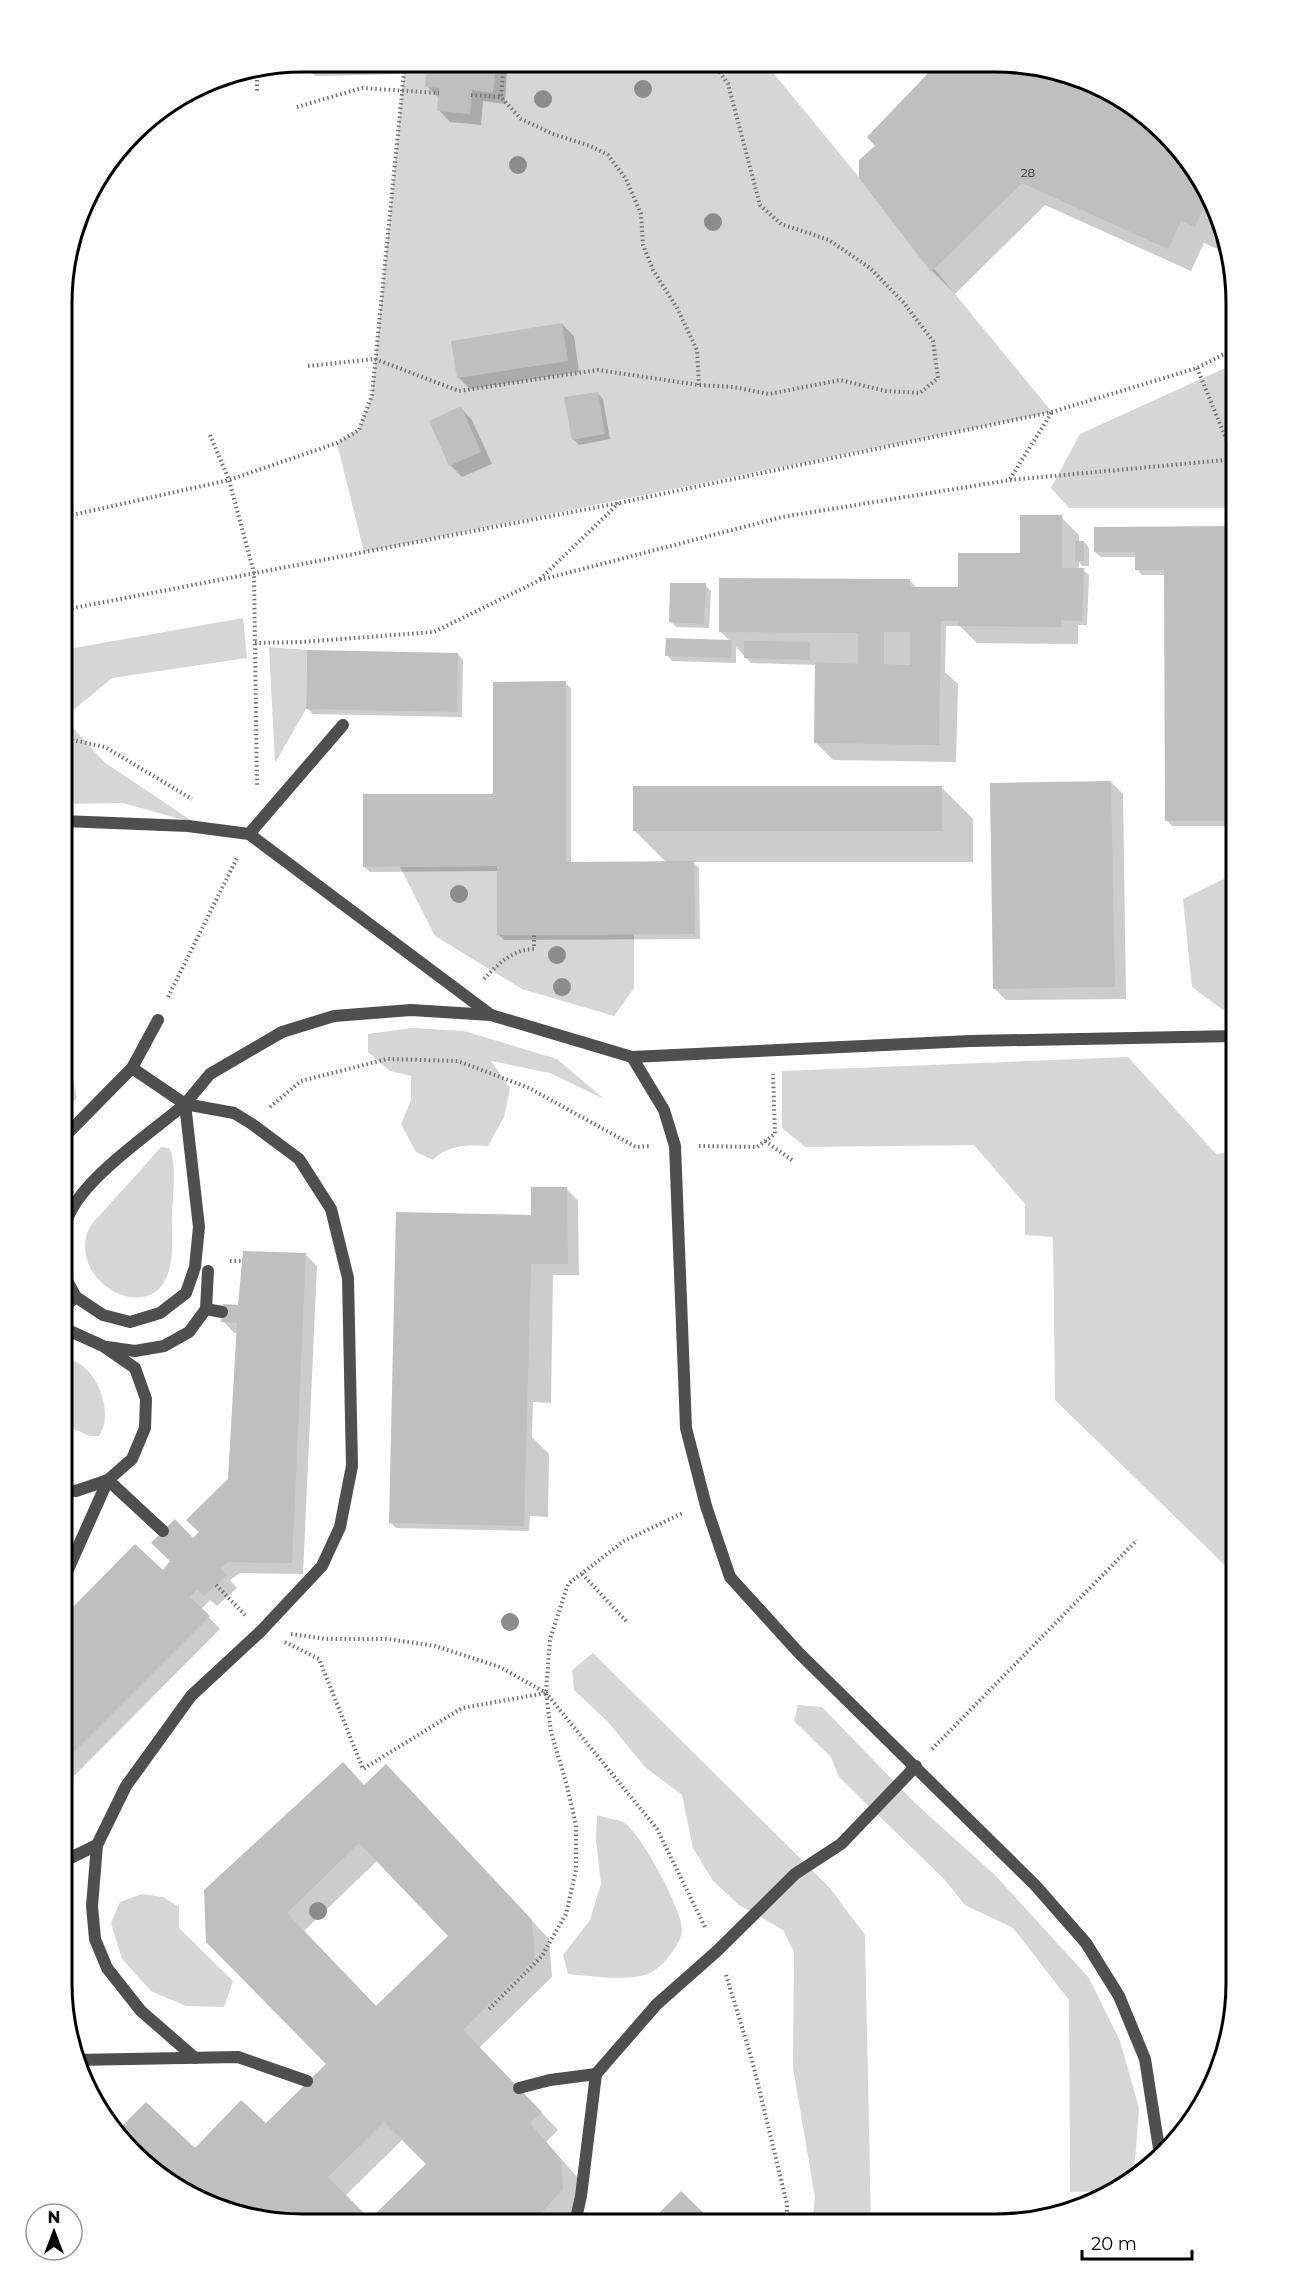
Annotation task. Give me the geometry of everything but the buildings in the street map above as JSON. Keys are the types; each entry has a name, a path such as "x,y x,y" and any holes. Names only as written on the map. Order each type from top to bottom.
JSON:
{"street":[{"path":"249,834 343,725"},
{"path":"72,821 188,826 249,834 491,1015"},
{"path":"72,1209 90,1185 119,1157 185,1104 210,1074 282,1032 334,1016 411,1010 491,1015 632,1057 970,1041 1226,1036"},
{"path":"72,1129 132,1068 158,1020"},
{"path":"632,1057 664,1110 675,1146 686,1428 706,1506 730,1577 799,1653 1035,1885 1086,1943 1119,1996 1145,2059 1159,2145"},
{"path":"132,1068 185,1104 234,1113 299,1159 331,1209 348,1278 352,1466 340,1527 322,1566 261,1631 191,1696 126,1786 97,1845 92,1906 95,1939 107,1968 141,2011 195,2058"},
{"path":"72,1290 76,1297 103,1315 130,1322 160,1313 186,1293 195,1267 199,1227 185,1104"},
{"path":"103,1346 135,1351 164,1346 189,1332 206,1309 208,1271"},
{"path":"72,1300 76,1297"},
{"path":"206,1309 222,1312"},
{"path":"72,1332 103,1346 135,1368 146,1399 145,1428 132,1459 108,1480 72,1490"},
{"path":"108,1480 162,1530"},
{"path":"72,1561 108,1480"},
{"path":"576,2214 581,2196 596,2074 657,2004 717,1952 795,1874 841,1844 916,1766"},
{"path":"72,1857 97,1845"},
{"path":"85,2060 238,2056 307,2081"},
{"path":"519,2088 550,2080 596,2074"}],"path":[{"path":"72,515 229,480 337,442 359,430 372,395 404,72"},
{"path":"501,98 503,72"},
{"path":"308,366 375,359 459,391 598,370 699,386 733,387 769,394 840,380 886,391 920,393 938,378 933,341 903,302 870,268 829,240 780,224 760,205 728,84 720,72"},
{"path":"257,76 257,91"},
{"path":"297,107 362,88 439,93"},
{"path":"471,95 501,98 521,119 608,155 626,180 641,214 643,245 653,270 677,308 697,350 699,386"},
{"path":"72,608 619,503 1052,412 1197,368 1226,353"},
{"path":"1197,368 1226,437"},
{"path":"1010,480 1052,412"},
{"path":"210,435 229,480 254,573 257,790"},
{"path":"255,643 301,642 434,632 540,580 783,517 1010,480 1226,459"},
{"path":"540,580 619,503"},
{"path":"72,740 105,747 197,803"},
{"path":"158,1020 227,878"},
{"path":"466,996 504,960 521,949 534,949 534,935"},
{"path":"252,1124 301,1081 387,1059 458,1061 529,1088 636,1147 757,1147 775,1134 772,1049"},
{"path":"765,1141 792,1160"},
{"path":"229,1261 241,1261"},
{"path":"489,2009 542,1956 566,1914 576,1870 576,1825 551,1732 546,1693 550,1639 568,1584 624,1541 676,1515 706,1506"},
{"path":"916,1766 1137,1540"},
{"path":"582,1574 627,1622"},
{"path":"216,1585 261,1631 319,1659 363,1769 462,1708 546,1693"},
{"path":"326,1639 388,1639 435,1646 500,1667 546,1693 657,1829 717,1952 735,1999 787,2204 787,2214"}],"shaded area":[{"path":"404,72 773,72 1052,412 364,552 337,443 359,430 372,395"},
{"path":"1226,368 1226,508 1069,508 1051,488 1080,434"},
{"path":"243,618 247,658 112,678 72,711 72,648"},
{"path":"269,647 307,650 306,709 275,763"},
{"path":"72,727 104,762 195,823 123,803 72,804"},
{"path":"497,866 497,935 634,934 634,988 614,1016 522,989 435,936 400,867"},
{"path":"1226,878 1226,1009 1223,1010 1192,987 1183,899"},
{"path":"412,1028 464,1031 557,1059 604,1099 550,1073 491,1061 510,1088 504,1117 488,1146 473,1145 452,1148 433,1160 416,1152 401,1124 411,1100 411,1076 390,1071 368,1052 368,1034"},
{"path":"1128,1057 1216,1154 1226,1153 1226,1566 1055,1400 1053,1237 1025,1235 1025,1204 974,1145 805,1147 782,1128 782,1071"},
{"path":"72,1074 77,1098 72,1103"},
{"path":"161,1147 169,1148 174,1170 172,1253 169,1269 158,1290 145,1297 130,1297 115,1292 101,1282 91,1268 85,1252 87,1234 96,1219"},
{"path":"72,1360 84,1367 91,1375 102,1395 105,1417 103,1427 99,1436 90,1436 72,1428"},
{"path":"593,1653 829,1887 865,1935 871,2214 813,2214 815,2197 793,2068 794,1952 783,1930 739,1905 713,1881 693,1848 682,1795 645,1767 608,1722 574,1690 572,1670"},
{"path":"798,1705 822,1707 916,1804 996,1876 1089,1978 1120,2041 1139,2108 1135,2161 1132,2169 1094,2191 1070,2192 1069,2000 1013,1928 965,1905 944,1879 839,1777 831,1757 794,1721"},
{"path":"597,1815 623,1822 640,1840 676,1906 680,1920 681,1935 671,1955 655,1970 642,1976 610,1978 568,1974 563,1955 590,1920 601,1884 596,1840"},
{"path":"142,1894 163,1897 179,1907 179,1928 233,1981 224,2007 186,2006 151,1991 122,1959 111,1923 120,1902"}]}
